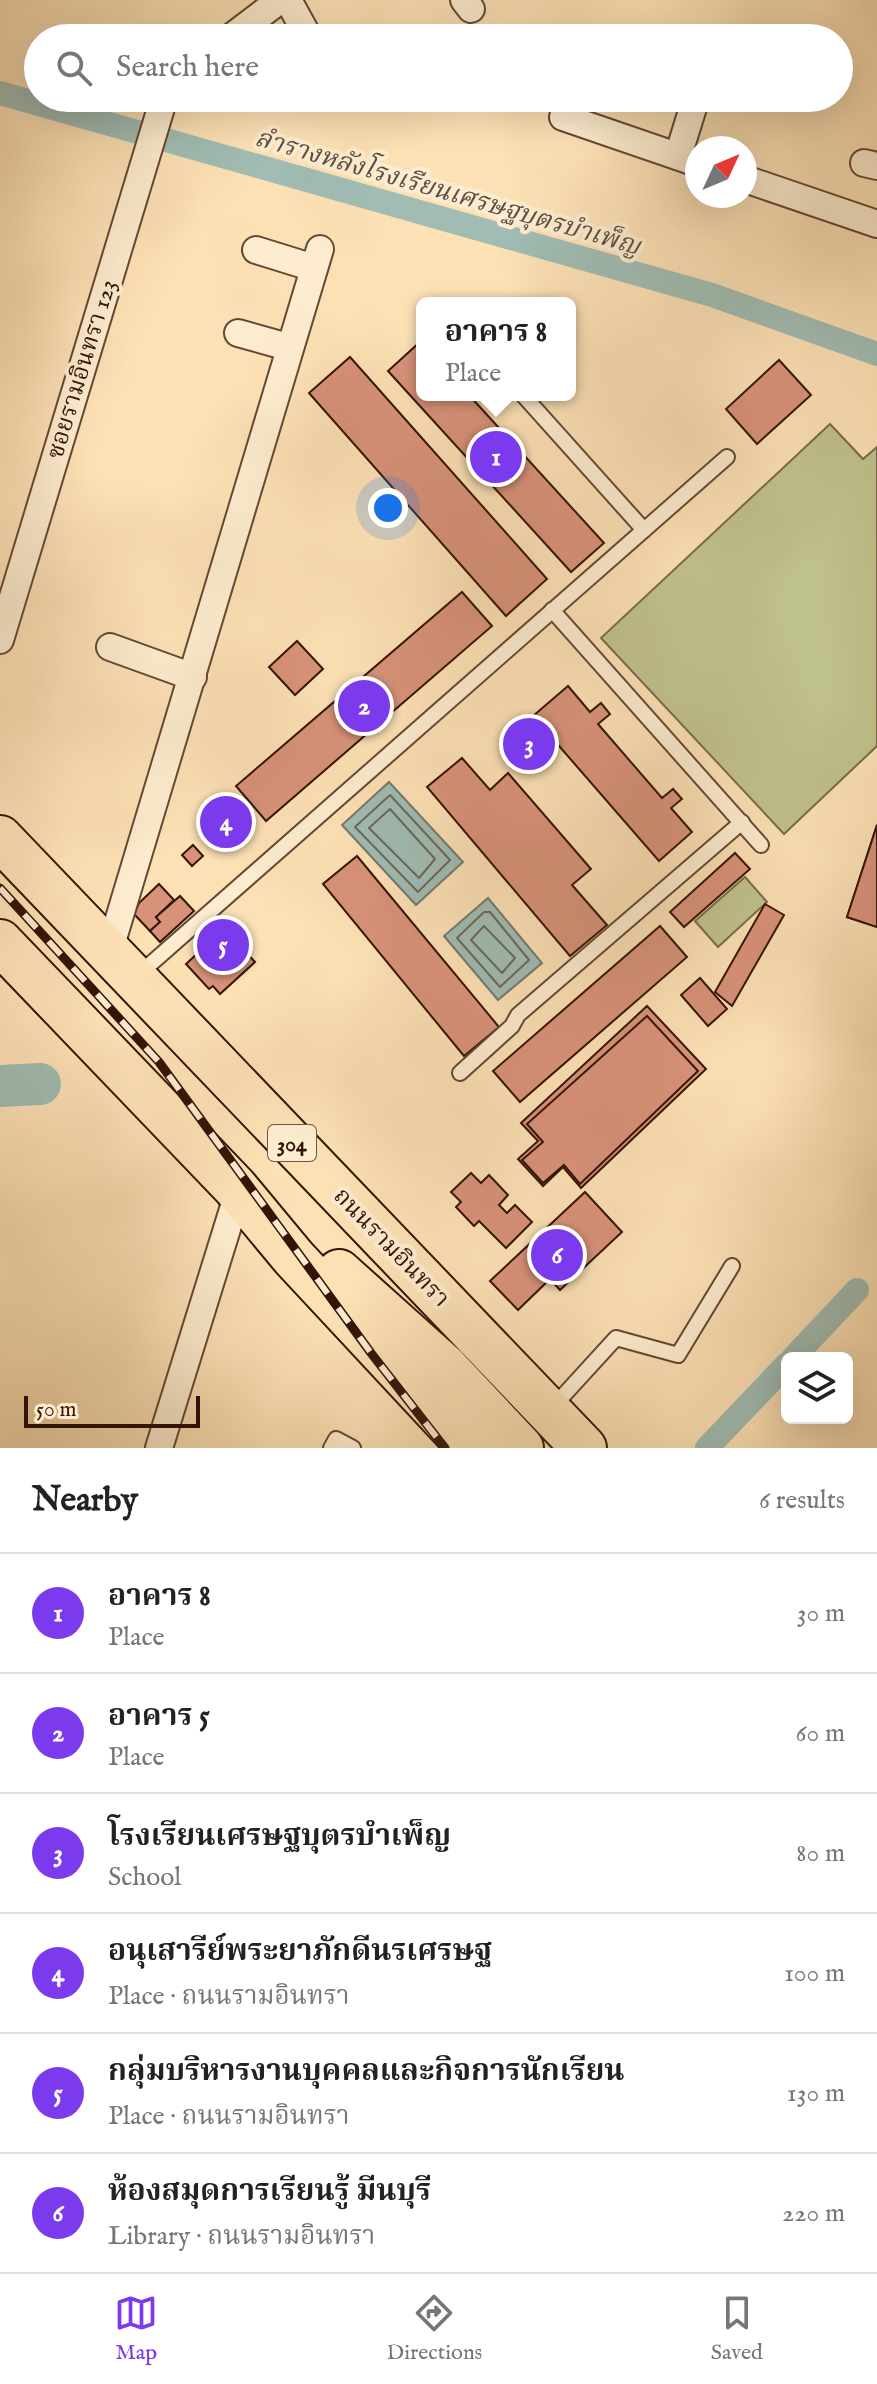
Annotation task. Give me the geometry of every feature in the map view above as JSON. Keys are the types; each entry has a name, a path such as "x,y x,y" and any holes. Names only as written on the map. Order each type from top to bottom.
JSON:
{"highway":[{"name":"ถนนรามอินทรา","path":"0,838 584,1448"},
{"path":"0,942 235,1187 294,1258 455,1437"},
{"path":"235,1187 387,1314 446,1368 521,1448"}],"street":[{"path":"248,24 280,0"},
{"path":"288,0 301,24"},
{"name":"ซอยรามอินทรา 123","path":"0,640 159,112"},
{"path":"565,112 563,117 685,159"},
{"path":"691,136 694,112"},
{"path":"757,183 877,224"},
{"path":"122,965 193,677 288,347 317,258 256,250"},
{"path":"238,333 288,347"},
{"path":"110,647 193,677"},
{"path":"159,1448 231,1217 235,1187"}],"lane":[{"path":"528,401 644,530"},
{"path":"122,965 552,610 727,457"},
{"path":"552,610 761,845"},
{"path":"460,1073 512,1026 518,1015 742,822"},
{"path":"549,1412 616,1338 678,1355 732,1266"},
{"path":"331,1448 336,1439 353,1448"}],"green space":[{"path":"830,424 863,459 877,447 877,746 784,834 601,638"},
{"path":"745,877 767,902 718,947 695,921"}],"water":[{"path":"389,782 463,862 416,905 342,825"},
{"path":"488,898 542,963 498,1000 444,936"}],"building":[{"path":"416,346 416,401 474,401 604,543 571,572 388,371"},
{"path":"350,357 547,579 506,616 309,393"},
{"path":"779,360 811,395 757,444 726,409"},
{"path":"462,592 492,626 266,821 236,786"},
{"path":"297,641 323,669 295,695 269,667"},
{"path":"568,686 590,712 601,703 610,714 598,724 662,798 673,789 682,799 671,808 692,832 659,861 533,716"},
{"path":"462,758 490,790 508,773 591,869 572,885 607,925 570,956 427,787"},
{"path":"877,825 877,927 847,917"},
{"path":"877,825 877,927 847,917"},
{"path":"193,845 203,856 192,866 182,855"},
{"path":"735,853 750,869 684,927 670,912"},
{"path":"357,856 499,1027 464,1056 323,884"},
{"path":"159,884 174,900 156,917 160,922 150,931 134,914 139,903"},
{"path":"180,896 194,911 160,942 150,931 160,922 156,917"},
{"path":"765,904 784,915 732,1006 715,992"},
{"path":"660,926 687,957 520,1102 493,1071"},
{"path":"224,929 255,962 220,994 213,986 209,989 186,964"},
{"path":"700,978 727,1009 708,1026 681,995"},
{"path":"647,1006 706,1069 581,1188 563,1167 543,1186 518,1159 538,1141 521,1123"},
{"path":"647,1016 698,1071 580,1184 564,1165 543,1183 522,1160 543,1142 527,1124"},
{"path":"471,1173 481,1183 489,1175 508,1195 499,1205 507,1213 515,1205 532,1222 506,1248 479,1221 474,1226 456,1207 461,1202 451,1192"},
{"path":"585,1192 622,1232 560,1290 550,1279 518,1310 490,1281"}],"waterway":[{"name":"ลำรางหลังโรงเรียนเศรษฐบุตรบำเพ็ญ","path":"0,93 24,100"},
{"name":"ลำรางหลังโรงเรียนเศรษฐบุตรบำเพ็ญ","path":"67,112 712,295 877,354"},
{"path":"0,1086 40,1084"},
{"path":"799,1352 857,1290"},
{"path":"707,1448 781,1370"}],"railway":[{"path":"0,888 159,1062 371,1353 445,1448"}],"place":[{"name":"อาคาร 8","path":"496,457"},
{"name":"อาคาร 5","path":"364,706"},
{"name":"โรงเรียนเศรษฐบุตรบำเพ็ญ","path":"529,744"},
{"name":"อนุเสารีย์พระยาภักดีนรเศรษฐ","path":"226,822"},
{"name":"กลุ่มบริหารงานบุคคลและกิจการนักเรียน","path":"223,945"},
{"name":"ห้องสมุดการเรียนรู้ มีนบุรี","path":"557,1255"}]}
